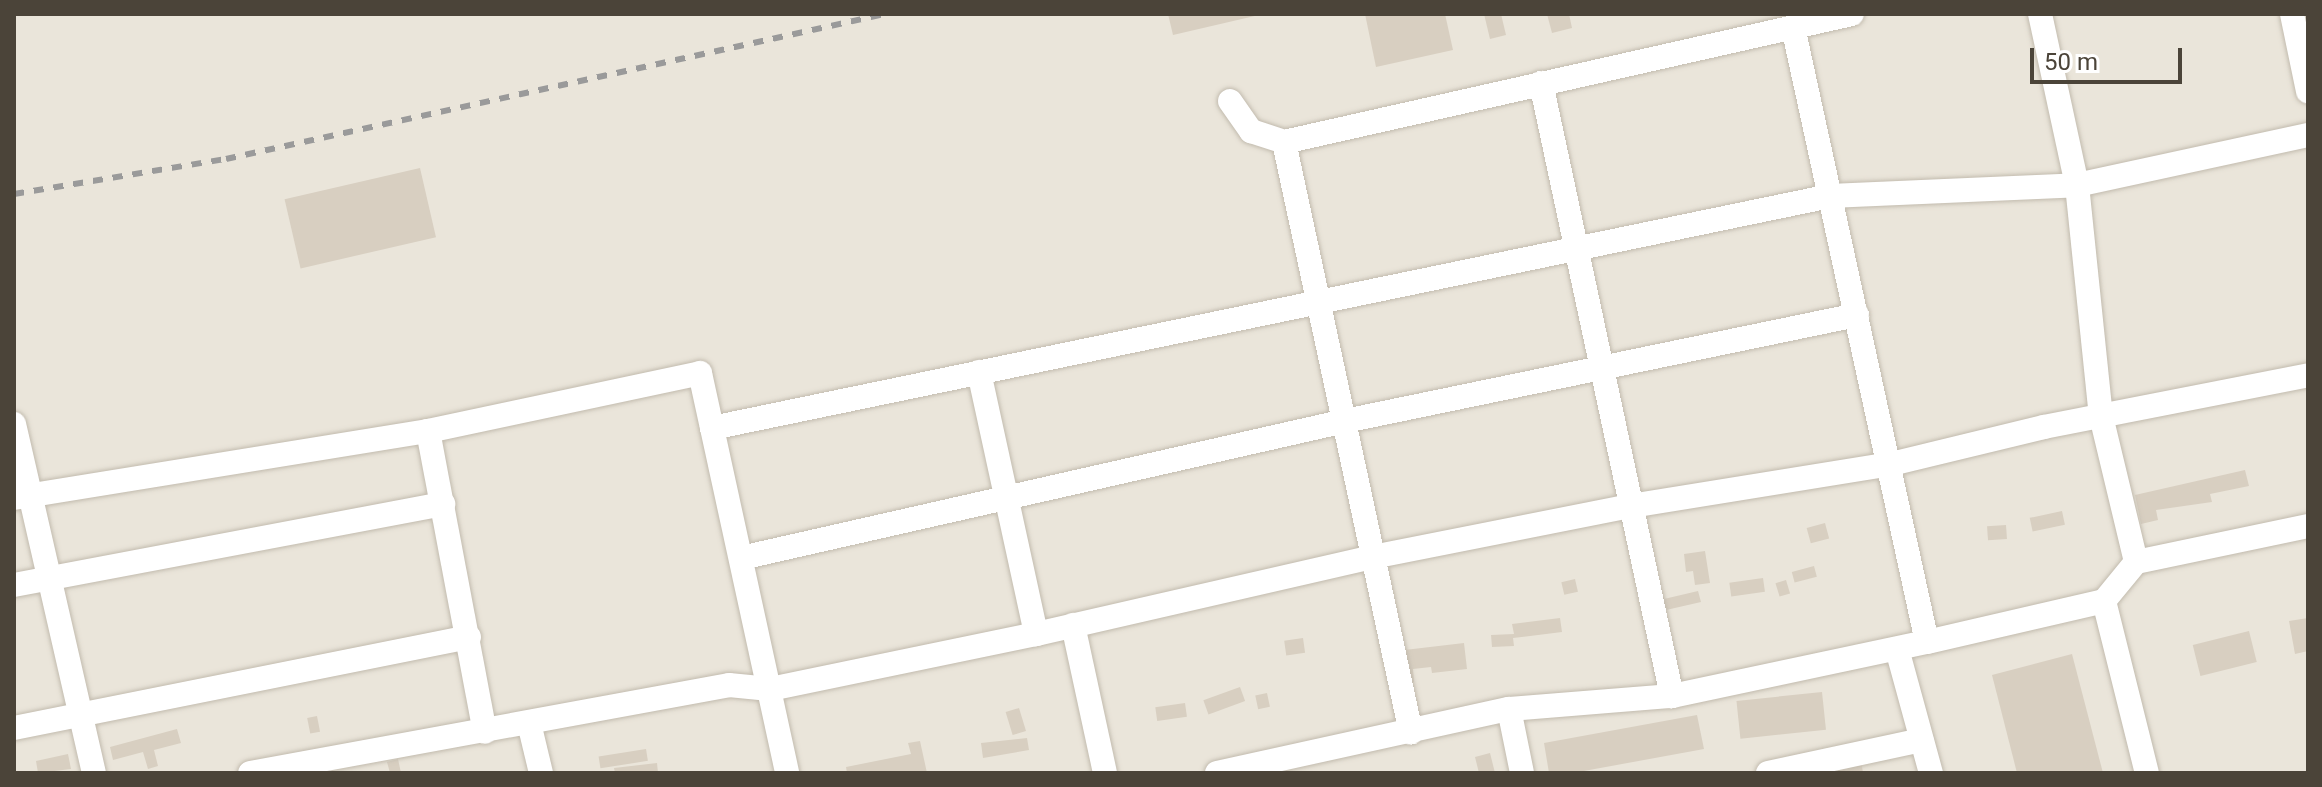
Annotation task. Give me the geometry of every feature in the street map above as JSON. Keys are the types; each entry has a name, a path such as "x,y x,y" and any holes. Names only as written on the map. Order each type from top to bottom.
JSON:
{"street":[{"path":"1230,101 1251,131 1284,142 1852,14"},
{"path":"2040,14 2077,185 2101,416 2136,562"},
{"path":"2292,14 2308,91"},
{"path":"1793,27 1891,464 1927,642"},
{"path":"1541,83 1672,696"},
{"path":"712,428 1830,196 2077,185 2308,135"},
{"path":"1284,142 1411,733"},
{"path":"741,558 1345,421 1857,315"},
{"path":"979,372 1036,634"},
{"path":"22,496 428,431 700,373 787,773"},
{"path":"250,773 729,685 770,689 1036,634 1373,557 1631,506 1891,464 2101,416 2308,375"},
{"path":"14,424 22,496 49,578 94,773"},
{"path":"428,431 485,732"},
{"path":"14,585 443,504"},
{"path":"1217,773 1325,763 1411,733 1509,709 1672,696 1897,649 2104,601 2136,562 2308,526"},
{"path":"2104,601 2147,773"},
{"path":"1073,625 1105,773"},
{"path":"14,728 469,637"},
{"path":"1897,649 1931,773"},
{"path":"1509,709 1522,773"},
{"path":"529,723 541,773"},
{"path":"1768,773 1848,764 1922,740"}],"shaded area":[{"path":"14,14 2308,14 2308,773 14,773"}],"building":[{"path":"1168,14 1259,14 1259,15 1173,35"},
{"path":"1365,14 1445,14 1453,50 1376,67"},
{"path":"1484,14 1501,14 1506,35 1490,39"},
{"path":"1547,14 1569,14 1572,28 1552,33"},
{"path":"420,168 436,237 301,268 285,199"},
{"path":"2245,470 2249,486 2210,494 2212,502 2156,510 2158,520 2141,524 2135,495"},
{"path":"2062,511 2065,525 2033,532 2030,518"},
{"path":"1825,523 1829,538 1811,543 1807,528"},
{"path":"2006,525 2007,539 1988,540 1987,526"},
{"path":"1705,551 1710,583 1695,585 1693,571 1686,572 1684,554"},
{"path":"1814,566 1817,577 1795,583 1792,572"},
{"path":"1763,578 1765,592 1731,597 1729,583"},
{"path":"1575,579 1578,592 1564,595 1561,582"},
{"path":"1786,580 1790,593 1780,597 1775,583"},
{"path":"1662,591 1664,599 1698,591 1701,602 1653,613 1649,594"},
{"path":"1560,618 1562,632 1513,638 1514,646 1492,647 1491,635 1514,634 1512,624"},
{"path":"2308,618 2308,651 2295,654 2289,621"},
{"path":"2249,631 2257,662 2200,676 2193,645"},
{"path":"1303,638 1305,653 1286,655 1284,641"},
{"path":"1464,643 1467,669 1432,673 1431,667 1413,669 1414,682 1400,684 1396,651"},
{"path":"2072,654 2103,773 2017,773 1992,675"},
{"path":"1240,687 1245,701 1208,714 1203,700"},
{"path":"1822,692 1826,730 1740,739 1736,701"},
{"path":"1267,693 1270,707 1258,709 1255,695"},
{"path":"1185,703 1187,717 1157,721 1155,707"},
{"path":"1019,708 1026,731 1013,735 1006,712"},
{"path":"1697,715 1704,749 1573,773 1549,773 1544,743"},
{"path":"317,716 320,732 310,734 307,718"},
{"path":"177,729 181,743 154,750 158,766 148,769 143,752 113,760 110,747"},
{"path":"1027,738 1029,750 983,758 981,743"},
{"path":"920,741 927,773 847,773 846,767 911,754 908,743"},
{"path":"646,749 648,761 600,768 599,757"},
{"path":"1490,753 1495,773 1479,773 1475,757"},
{"path":"68,754 71,769 38,773 36,761"},
{"path":"398,759 401,773 390,773 387,762"},
{"path":"1861,759 1863,773 1815,773"},
{"path":"657,763 658,773 615,773 614,768"}],"railway":[{"path":"14,194 226,159 885,14"}]}
